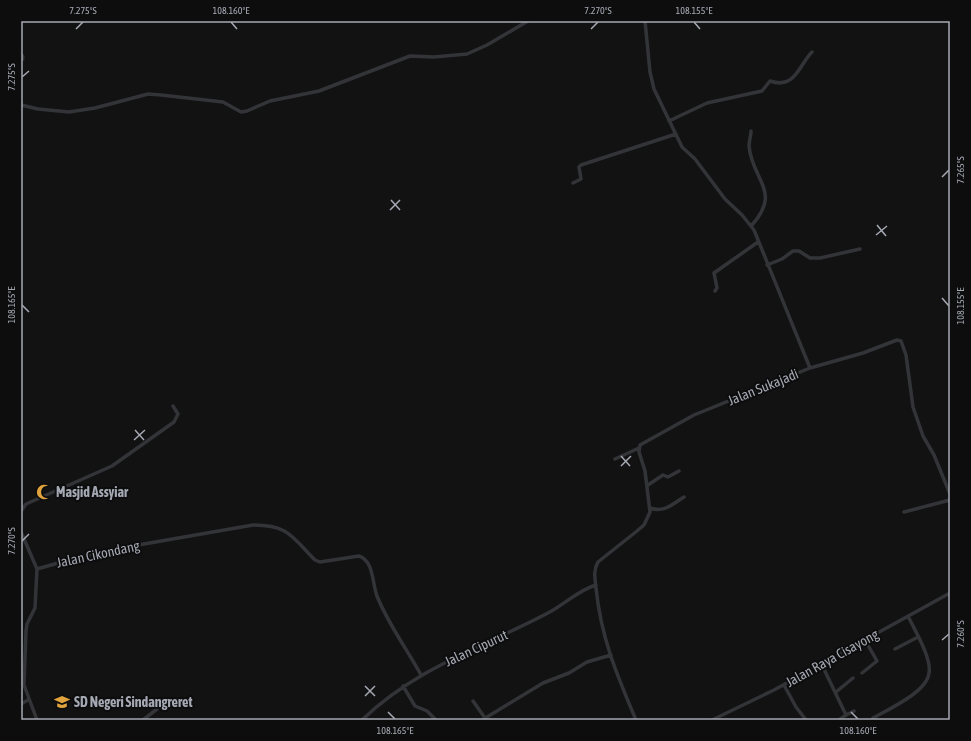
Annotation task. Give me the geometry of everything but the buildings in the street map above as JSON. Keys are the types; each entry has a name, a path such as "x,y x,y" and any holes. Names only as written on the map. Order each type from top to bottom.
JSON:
{"street":[{"path":"21,105 38,109 69,112 95,108 148,94 161,94 224,102 242,112 248,111 270,100 319,91 410,56 434,57 466,54 487,45 528,21"},
{"name":"Jalan Sukajadi","path":"615,459 639,448 644,442 694,415 810,368 751,226 725,199 695,159 682,147 669,121 654,89 650,72 645,21"},
{"path":"669,121 707,103 762,90 770,81 778,84 786,81 797,74 812,52"},
{"path":"751,131 749,146 765,190 766,200 759,217 751,226"},
{"path":"573,183 581,179 579,167 581,165 676,134"},
{"path":"715,291 717,288 714,273 758,242"},
{"path":"767,265 782,259 793,251 800,251 810,258 820,258 860,249"},
{"path":"810,368 862,353 897,340 900,341 904,347 913,407 923,436 934,455 950,494"},
{"path":"21,511 26,504 117,463 174,422 178,414 173,406"},
{"path":"636,720 611,655 601,623 594,569 598,562 644,524 650,508 648,485 639,448"},
{"path":"648,485 663,475 668,477 679,471"},
{"path":"650,508 658,511 663,510 684,497"},
{"path":"904,512 950,500"},
{"name":"Jalan Cikondang","path":"37,569 83,556 253,525 270,525 287,531 315,560 320,562 354,556 365,558 368,563 377,596 421,675"},
{"name":"Jalan Cikondang","path":"21,532 37,569 35,608 27,624 24,685 28,700"},
{"name":"Jalan Cipurut","path":"362,720 378,705 403,686 421,675 547,614 596,585"},
{"name":"Jalan Raya Cisayong","path":"712,720 784,685 821,663 950,593"},
{"path":"873,718 919,690 927,681 930,673 929,664 908,616"},
{"path":"895,649 918,637"},
{"path":"862,673 877,660 865,640"},
{"path":"473,701 483,719 543,683 569,673 587,662 611,655"},
{"path":"821,663 846,715"},
{"path":"836,692 852,678"},
{"path":"784,685 806,720"},
{"path":"403,686 415,706 427,711 436,720"},
{"path":"21,704 28,700 37,720"},
{"path":"143,720 157,709"},
{"path":"839,720 854,711"},
{"path":"720,716 723,720"}],"place":[{"name":"Masjid Assyiar","path":"44,492"},
{"name":"SD Negeri Sindangreret","path":"62,702"}]}
